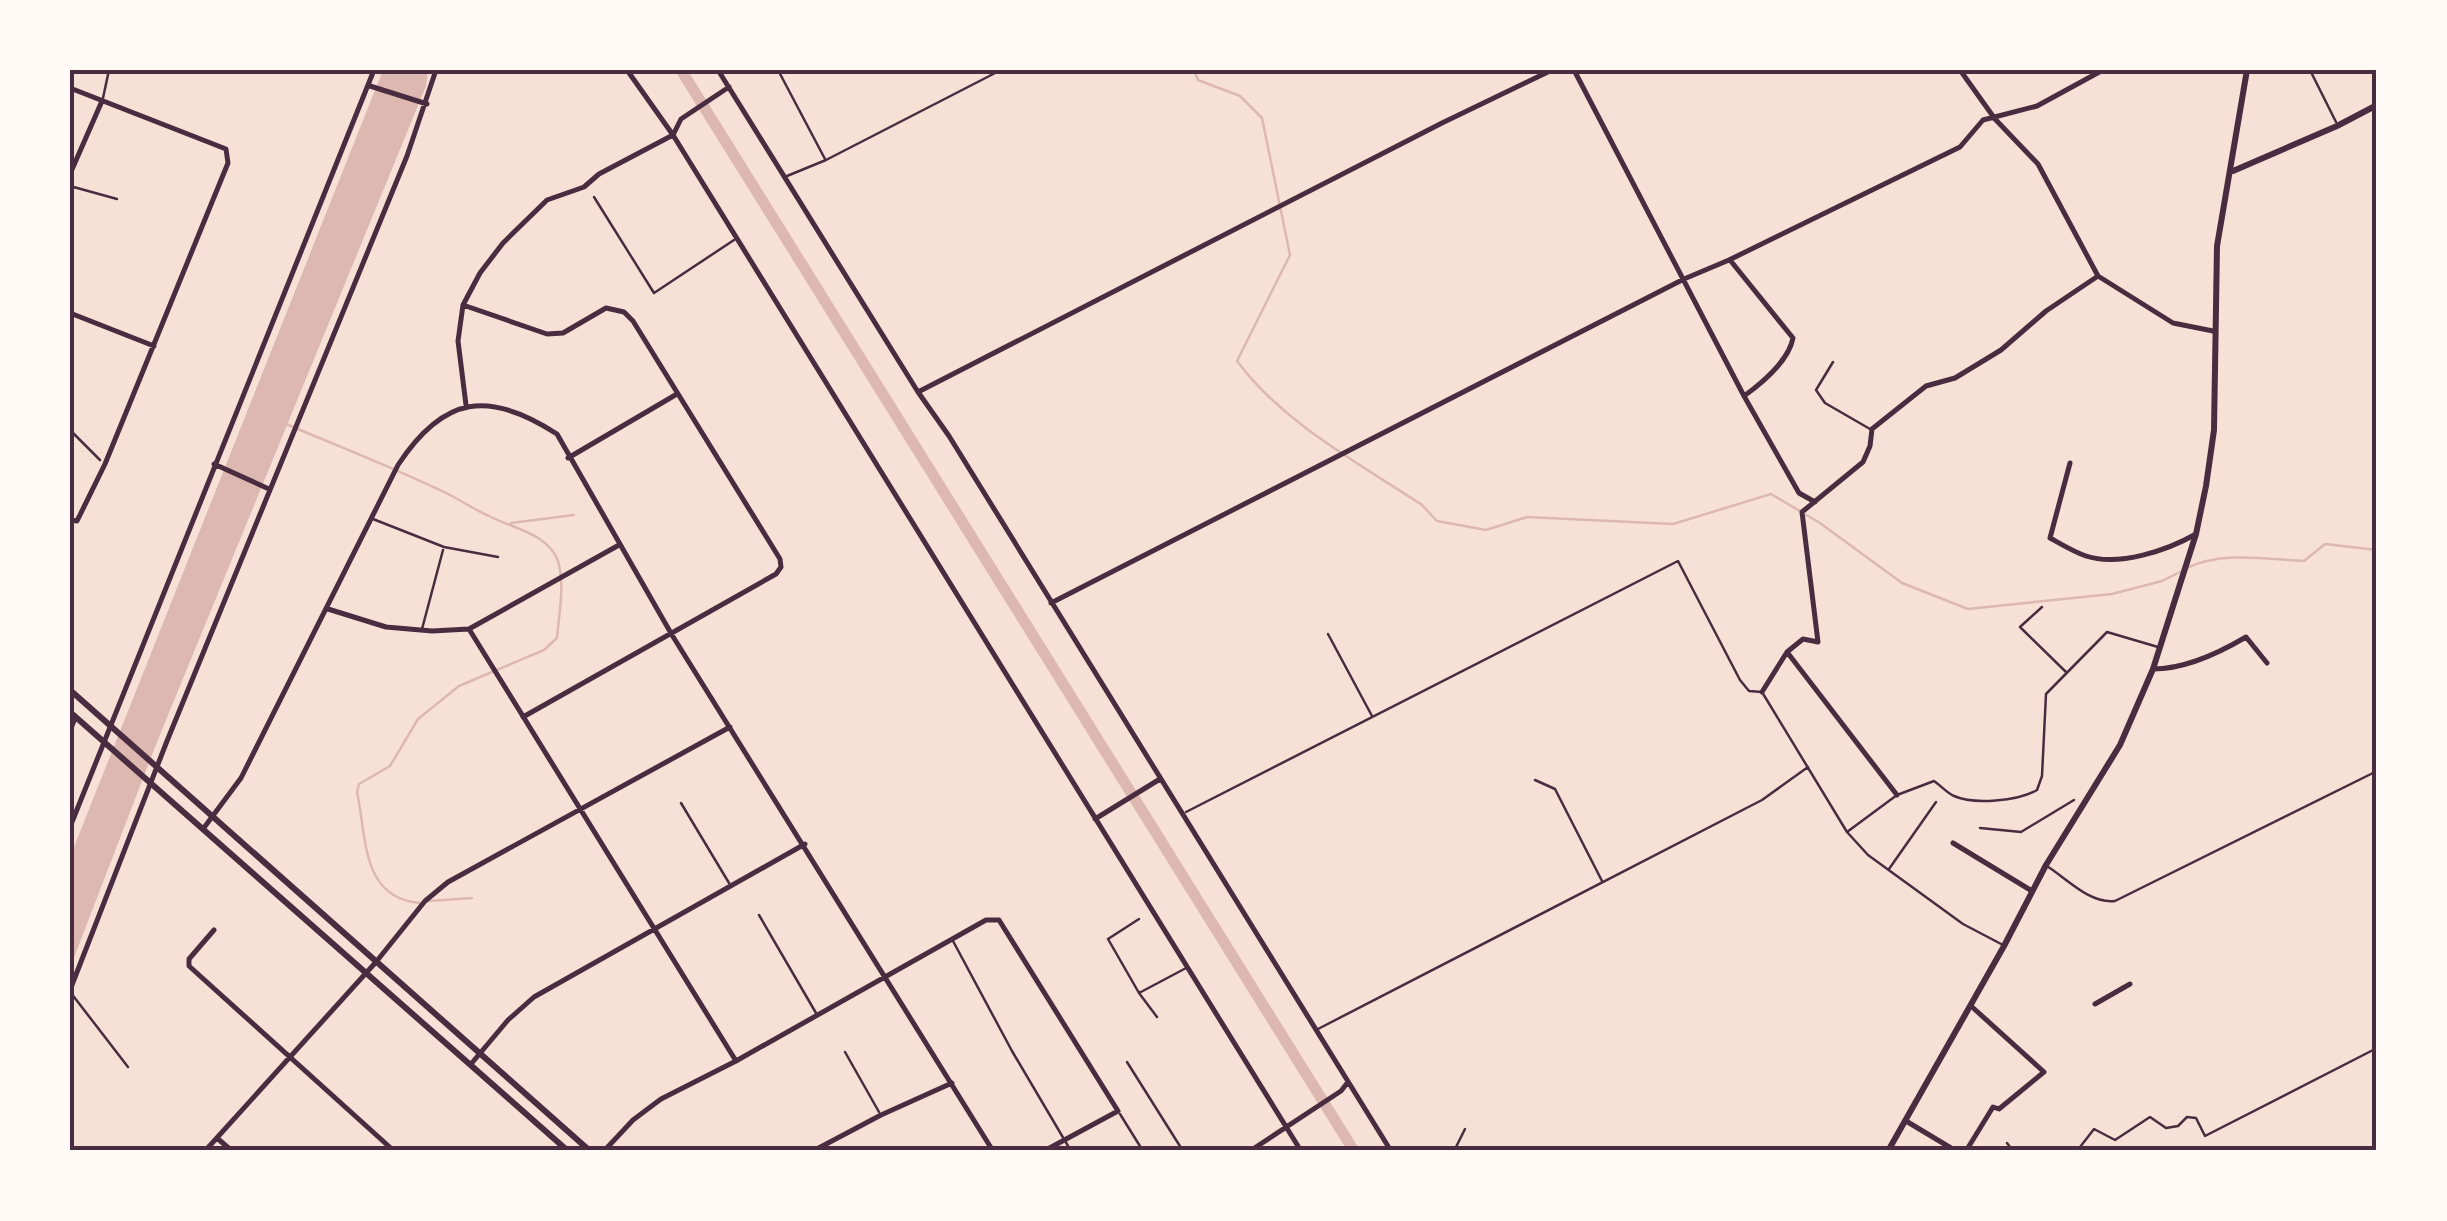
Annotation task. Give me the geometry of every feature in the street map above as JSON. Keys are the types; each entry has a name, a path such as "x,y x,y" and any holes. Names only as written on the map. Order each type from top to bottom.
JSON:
{"street":[{"path":"70,827 104,741 115,728 372,86 374,70"},
{"path":"70,991 148,780 436,70"},
{"path":"627,70 673,134 1301,1151"},
{"path":"718,70 1390,1151"},
{"path":"918,392 1552,70"},
{"path":"1574,70 1744,396 1800,493 1816,503"},
{"path":"1960,70 1995,119 2038,164 2098,276 2173,324 2213,332"},
{"path":"1051,604 1098,576 1352,452 1684,279 1960,147 1984,120 2037,106 2103,70"},
{"path":"1888,1151 1972,1006 2046,865 2120,745 2160,648 2196,534 2214,430 2217,246 2248,70"},
{"path":"372,86 424,103"},
{"path":"466,406 458,341 463,305 503,242 547,200 584,187 599,174 673,134 681,119 729,87"},
{"path":"70,88 226,149 228,163 104,464 77,520 70,520"},
{"path":"70,174 102,101"},
{"path":"2232,172 2338,126 2377,104"},
{"path":"1730,260 1792,338 1791,347 1744,396"},
{"path":"1762,692 1787,652 1802,639 1818,642 1802,512 1863,462 1872,430 1926,386 1955,378 2002,350 2046,311 2098,276"},
{"path":"463,305 547,334 563,332 606,308 614,308 633,321 778,551 781,567 776,574 672,635 522,718"},
{"path":"70,313 154,346"},
{"path":"568,458 677,394"},
{"path":"203,829 241,778 412,444 435,421 466,406 497,406 526,414 556,434 672,635 993,1151"},
{"path":"2070,464 2050,538 2087,557 2113,560 2179,544 2196,534"},
{"path":"217,466 266,488"},
{"path":"328,610 386,626 469,629 619,545"},
{"path":"469,629 736,1061"},
{"path":"2153,669 2218,654 2246,637 2266,663"},
{"path":"1787,652 1897,795"},
{"path":"70,690 590,1151"},
{"path":"73,715 568,1151"},
{"path":"205,1151 376,962 425,901 448,882 730,727"},
{"path":"1095,819 1160,779"},
{"path":"1953,843 2032,891"},
{"path":"469,1066 534,997 805,844"},
{"path":"604,1151 661,1098 885,980 986,920 999,920 1118,1111 1044,1151"},
{"path":"214,930 189,959 189,966 394,1151"},
{"path":"2094,1004 2130,984"},
{"path":"1966,1151 1993,1107 1999,1108 2044,1072 1972,1006"},
{"path":"1250,1151 1348,1082"},
{"path":"813,1151 952,1083"},
{"path":"1906,1121 1956,1151"},
{"path":"217,1138 232,1151"}],"lane":[{"path":"102,101 109,70"},
{"path":"778,70 826,160"},
{"path":"786,177 1000,70"},
{"path":"2310,70 2338,126"},
{"path":"70,186 117,198"},
{"path":"594,197 654,293 736,240"},
{"path":"1833,362 1816,390 1825,403 1872,430"},
{"path":"372,518 444,548 498,557"},
{"path":"421,630 444,548"},
{"path":"1182,814 1678,561 1740,680 1748,692 1762,692 1847,832 1868,855 1964,924 2004,946"},
{"path":"2042,607 2020,627 2067,673"},
{"path":"1847,832 1897,795 1934,780 1954,796 1972,798 2023,798 2037,790 2042,776 2046,694 2107,632 2160,648"},
{"path":"1328,634 1373,718"},
{"path":"70,734 73,715"},
{"path":"1316,1030 1762,800 1809,766"},
{"path":"2046,865 2092,898 2115,901 2377,771"},
{"path":"1535,780 1556,788 1602,883"},
{"path":"1980,828 2020,832 2074,800"},
{"path":"1889,870 1936,802"},
{"path":"681,803 731,887"},
{"path":"759,915 818,1016"},
{"path":"1139,919 1108,939 1139,993 1158,1017"},
{"path":"954,942 1071,1151"},
{"path":"1139,993 1190,966"},
{"path":"70,991 128,1067"},
{"path":"2077,1151 2094,1129 2116,1140 2150,1117 2166,1128 2178,1126 2187,1117 2196,1118 2205,1136 2377,1048"},
{"path":"845,1052 881,1115"},
{"path":"1127,1062 1184,1151"},
{"path":"1118,1111 1143,1151"},
{"path":"1454,1151 1465,1129"},
{"path":"2007,1143 2012,1151"}],"path":[{"path":"70,430 104,464"}],"shaded area":[{"path":"383,70 428,70 426,86 157,742 70,968 70,857"}],"waterway":[{"path":"681,70 1354,1151"},
{"path":"1194,70 1198,80 1240,96 1262,118 1290,255 1237,361 1299,423 1422,505 1437,521 1486,530 1527,517 1673,524 1771,494 1820,523 1902,583 1968,609 2112,594 2162,581 2180,572"},
{"path":"286,424 408,475 528,532 546,544 558,561 561,589 557,638 544,650 459,686 418,719 390,766 359,784 366,846 377,878 401,899 421,903"},
{"path":"511,523 574,515"},
{"path":"2187,568 2229,558 2304,561 2325,544 2377,550"},
{"path":"429,901 472,898"}]}
